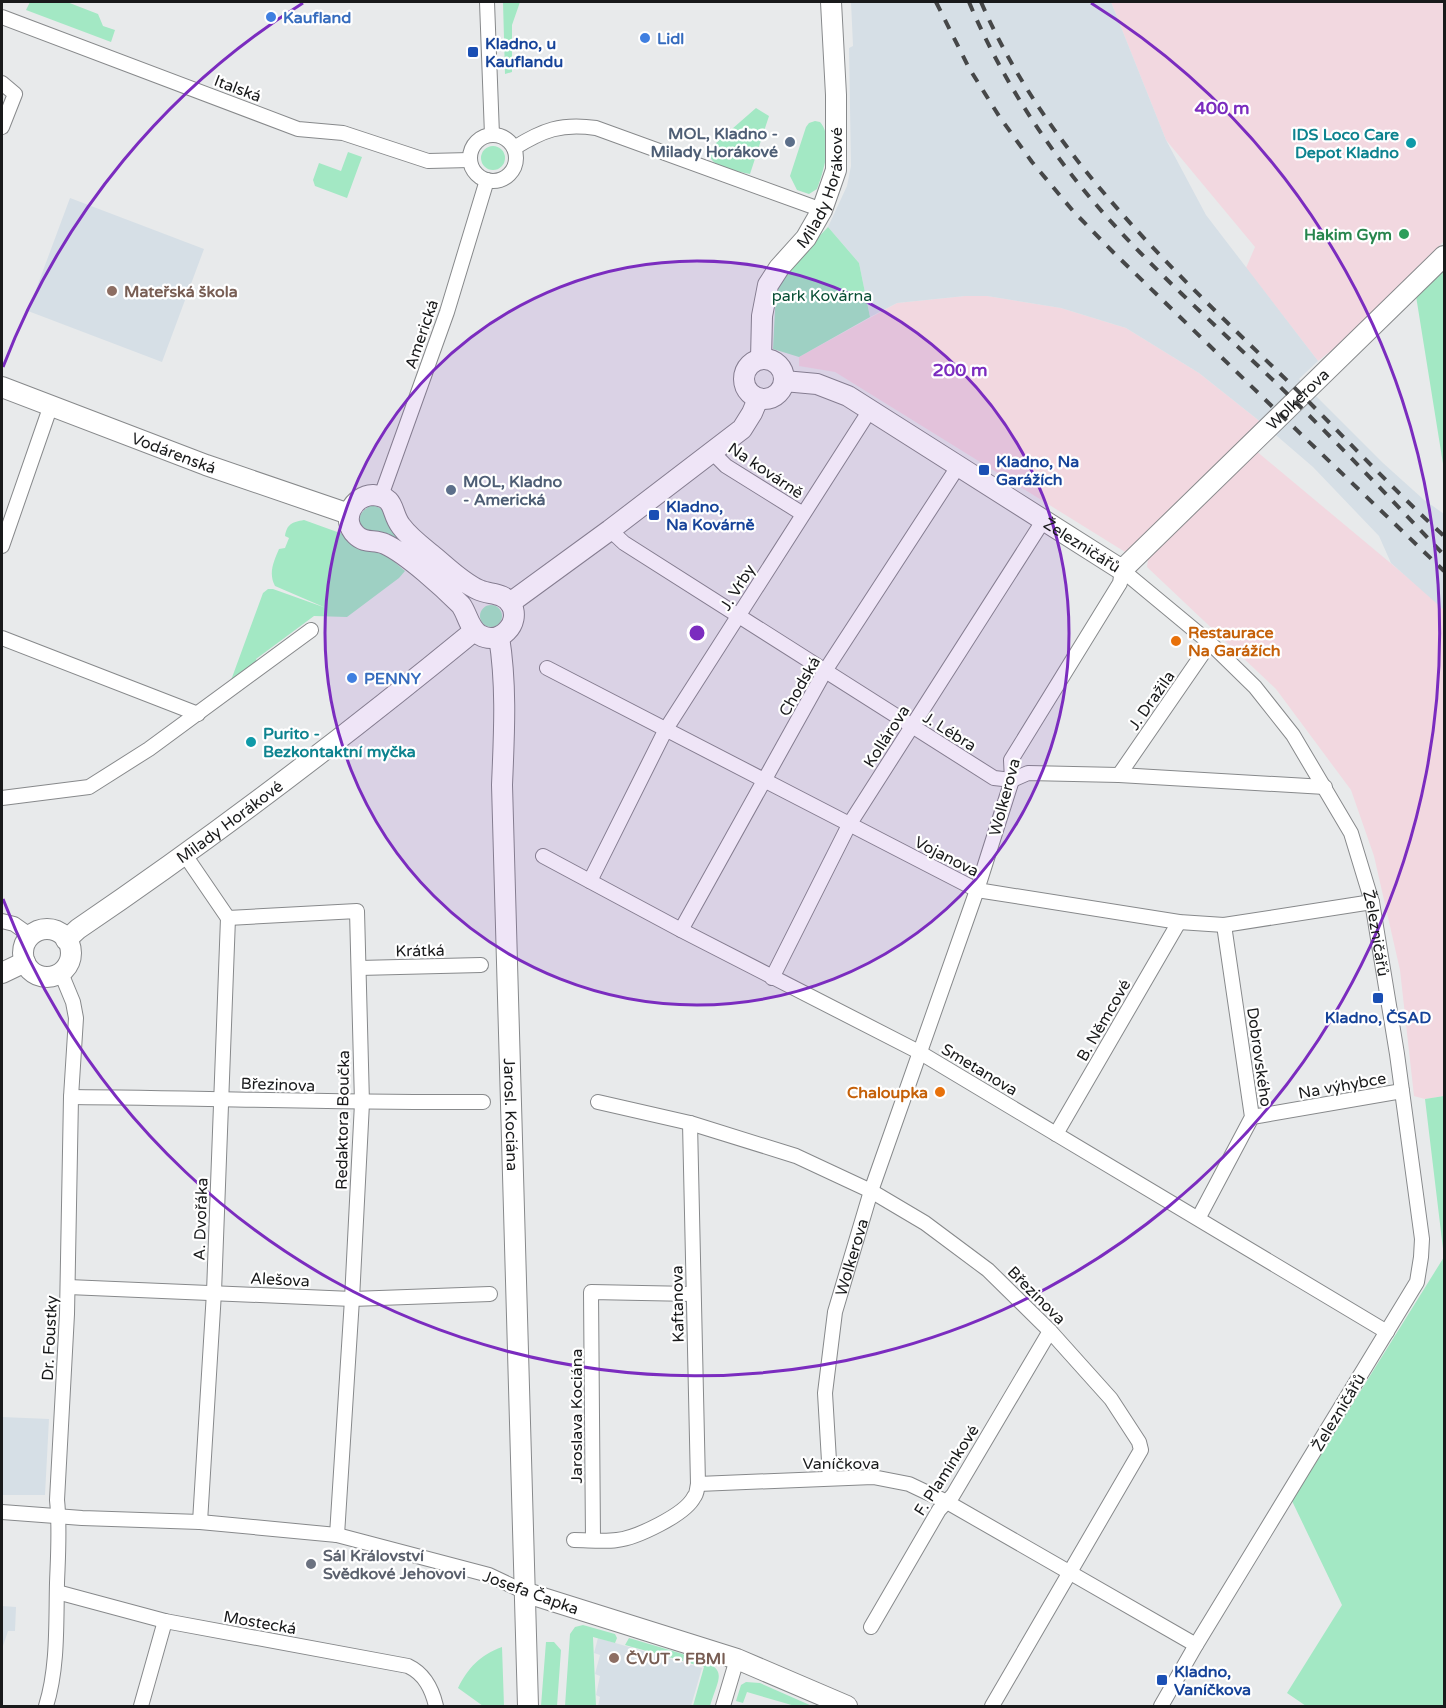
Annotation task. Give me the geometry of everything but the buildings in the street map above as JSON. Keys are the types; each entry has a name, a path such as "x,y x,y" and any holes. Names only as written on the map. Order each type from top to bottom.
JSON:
{"main road":[{"name":"Milady Horákové","path":"761,359 762,316 768,285 779,268 806,238 822,210 836,170 836,95 831,2"},
{"name":"Wolkerova","path":"1122,570 1444,256"},
{"path":"761,359 776,363 782,371 784,381 783,387 775,396 770,399 758,399 746,389 744,378 751,364 761,359"},
{"name":"Železničářů","path":"784,381 828,387 870,410 1122,570"},
{"name":"Vodárenská","path":"2,387 206,465 349,514"},
{"path":"510,603 742,429 758,399"},
{"path":"369,495 381,496 392,504 401,527 445,566 477,589 501,595 510,603 514,612 510,629 499,637 485,638 474,631 465,611 420,569 385,544 366,542 358,538 351,527 349,514 355,503 369,495"},
{"name":"Milady Horákové","path":"66,940 78,929 185,855 474,631"},
{"name":"Jarosl. Kociána","path":"499,637 504,713 502,786 527,1593 528,1707"},
{"path":"45,930 61,934 66,940 70,954 69,962 61,973 52,977 37,975 31,971 25,962 23,949 31,936 45,930"},
{"path":"2,973 25,962"},
{"name":"Josefa Čapka","path":"527,1593 737,1659 847,1707"}],"street":[{"path":"487,2 492,135"},
{"name":"Italská","path":"2,17 291,126 343,133 428,161 470,160"},
{"path":"2,83 15,94 2,127"},
{"path":"514,148 549,129 576,125 596,128 822,210"},
{"path":"492,135 504,138 514,148 516,161 511,172 500,180 487,180 474,171 470,160 474,144 484,137 492,135"},
{"name":"Americká","path":"381,496 447,312 487,180"},
{"path":"2,546 51,405"},
{"name":"J. Vrby","path":"590,881 666,729 870,410"},
{"name":"Na kovárně","path":"712,452 726,466 803,514"},
{"name":"Chodská","path":"681,930 825,671 959,465"},
{"name":"Kollárova","path":"772,978 849,825 1043,520"},
{"name":"J. Lébra","path":"610,530 624,543 994,778 1012,780 1028,773 1119,775 1325,788"},
{"name":"Železničářů","path":"1122,570 1210,643 1255,687 1293,735 1351,833 1372,902 1402,1091 1422,1239 1417,1282 1196,1644 1161,1707"},
{"name":"Wolkerova","path":"830,1478 825,1393 835,1312 871,1191 977,890 1012,780 1011,760 1120,583 1122,570"},
{"path":"2,798 89,786 149,749 311,630"},
{"path":"2,638 198,714"},
{"name":"J. Dražila","path":"1119,775 1210,643"},
{"name":"Vojanova","path":"547,668 977,890 1179,922 1224,925 1372,902"},
{"path":"185,855 228,918"},
{"name":"Smetanova","path":"543,856 772,978 919,1052 1199,1217 1388,1332"},
{"name":"Redaktora Boučka","path":"228,918 357,911 362,1103 337,1535"},
{"name":"A. Dvořáka","path":"200,1522 214,1292 228,918"},
{"path":"2,921 14,924 31,936"},
{"name":"B. Němcové","path":"1056,1134 1179,922"},
{"name":"Dobrovského","path":"1199,1217 1252,1117 1224,925"},
{"name":"Krátká","path":"359,968 481,965"},
{"name":"Dr. Foustky","path":"45,1707 53,1673 57,1592 59,1516 57,1500 68,1287 71,1097 76,1018 73,1002 61,973"},
{"name":"Na výhybce","path":"1252,1117 1402,1091"},
{"name":"Březinova","path":"71,1097 222,1098 362,1103 483,1102"},
{"name":"Březinova","path":"598,1102 690,1123 796,1156 871,1191 925,1223 988,1270 1050,1331 1111,1399 1140,1442 1141,1450 992,1706"},
{"name":"Kaftanova","path":"690,1123 698,1484"},
{"name":"Alešova","path":"68,1287 352,1299 490,1294"},
{"name":"Jaroslava Kociána","path":"593,1540 591,1292 693,1294"},
{"name":"F. Plamínkové","path":"871,1627 939,1510 953,1495 1050,1331"},
{"name":"Vaníčkova","path":"698,1484 873,1477 909,1484 947,1502 1196,1644"},
{"path":"574,1540 615,1540 631,1537 689,1505 695,1496 698,1484"},
{"name":"Josefa Čapka","path":"2,1512 200,1522 337,1535 489,1575 527,1593"},
{"name":"Mostecká","path":"57,1592 165,1621 408,1666 424,1678 432,1692 436,1707"},
{"path":"141,1707 165,1621"},
{"path":"723,1707 737,1659"}],"shaded area":[{"path":"851,2 1111,2 1166,140 1206,215 1318,361 1299,379 1383,463 1423,499 1444,514 1444,610 1391,563 1379,536 1313,467 1199,373 1126,328 1061,308 987,296 897,303 870,317 859,263 828,227 847,186 851,166 849,48 853,46"},
{"path":"1111,2 1444,2 1444,241 1354,333 1318,361 1246,268 1255,247 1166,140"},
{"name":"Mateřská škola","path":"70,198 204,249 162,362 28,311"},
{"path":"987,296 1061,308 1126,328 1199,373 1262,423 1130,555 835,372 799,366 799,357 897,303"},
{"path":"1255,450 1444,610 1444,1096 1425,1099 1414,1096 1400,970 1374,856 1351,790 1276,689 1147,567 1149,552"},
{"path":"2,1417 49,1419 45,1495 2,1495"},
{"path":"2,1606 16,1607 15,1631 8,1631 2,1649"},
{"path":"598,1638 702,1668 691,1706 598,1706 600,1697 596,1695 600,1676 595,1674 600,1655 594,1653"}],"green space":[{"path":"30,2 67,2 98,14 103,26 115,30 111,42 26,10"},
{"path":"503,2 520,2 512,25 512,72 505,74"},
{"path":"756,108 769,116 750,174 726,169 712,160 709,155 716,143"},
{"path":"815,121 820,122 824,129 827,145 817,189 809,194 797,190 790,176 806,127"},
{"path":"493,146 501,150 505,158 501,166 493,170 485,166 481,158 485,150"},
{"path":"348,152 362,157 347,198 315,186 313,180 319,163 341,171"},
{"name":"park Kovárna","path":"828,227 859,263 870,317 799,357 773,349 776,290 785,272"},
{"path":"1444,267 1444,470 1416,296"},
{"path":"373,505 382,509 472,593 465,602 378,534 361,525 361,514"},
{"path":"304,520 383,552 405,571 347,617 314,616 256,659 259,665 230,683 263,593 268,589 326,608 275,586 273,581 272,567 279,549 285,548 289,538 285,536 287,529 293,523"},
{"path":"491,605 499,608 502,616 499,624 491,627 483,624 480,616 483,608"},
{"path":"1444,1096 1444,1257 1425,1099"},
{"path":"1444,1257 1444,1706 1306,1706 1287,1693 1342,1605 1292,1501"},
{"path":"583,1625 615,1634 617,1638 615,1643 593,1637 596,1706 565,1706 570,1634 575,1627"},
{"path":"629,1638 683,1654 683,1661 625,1645"},
{"path":"546,1642 554,1642 561,1650 557,1706 541,1706"},
{"path":"502,1647 504,1706 483,1706 458,1688 475,1663"},
{"path":"692,1657 712,1665 719,1674 710,1706 693,1706 704,1667 689,1663"},
{"path":"746,1682 760,1683 812,1706 795,1706 747,1692 743,1703 736,1701 741,1685"}],"railway":[{"path":"936,2 969,68 999,116 1032,162 1073,211 1444,571"},
{"path":"969,2 1006,78 1036,126 1069,172 1108,219 1295,401 1444,555"},
{"path":"981,2 1010,60 1043,114 1122,214 1211,307 1444,536"}],"place":[{"name":"Kaufland","path":"271,17"},
{"name":"Lidl","path":"645,38"},
{"name":"Kladno, u Kauflandu","path":"473,52"},
{"name":"MOL, Kladno - Milady Horákové","path":"790,142"},
{"name":"IDS Loco Care Depot Kladno","path":"1411,143"},
{"name":"Hakim Gym","path":"1404,234"},
{"name":"Mateřská škola","path":"112,291"},
{"name":"Kladno, Na Garážích","path":"984,470"},
{"name":"MOL, Kladno - Americká","path":"451,490"},
{"name":"Kladno, Na Kovárně","path":"654,515"},
{"name":"Restaurace Na Garážích","path":"1176,641"},
{"name":"PENNY","path":"352,678"},
{"name":"Purito - Bezkontaktní myčka","path":"251,742"},
{"name":"Kladno, ČSAD","path":"1378,998"},
{"name":"Chaloupka","path":"940,1092"},
{"name":"Sál Království Svědkové Jehovovi","path":"311,1564"},
{"name":"ČVUT - FBMI","path":"614,1658"},
{"name":"Kladno, Vaníčkova","path":"1162,1680"}]}
